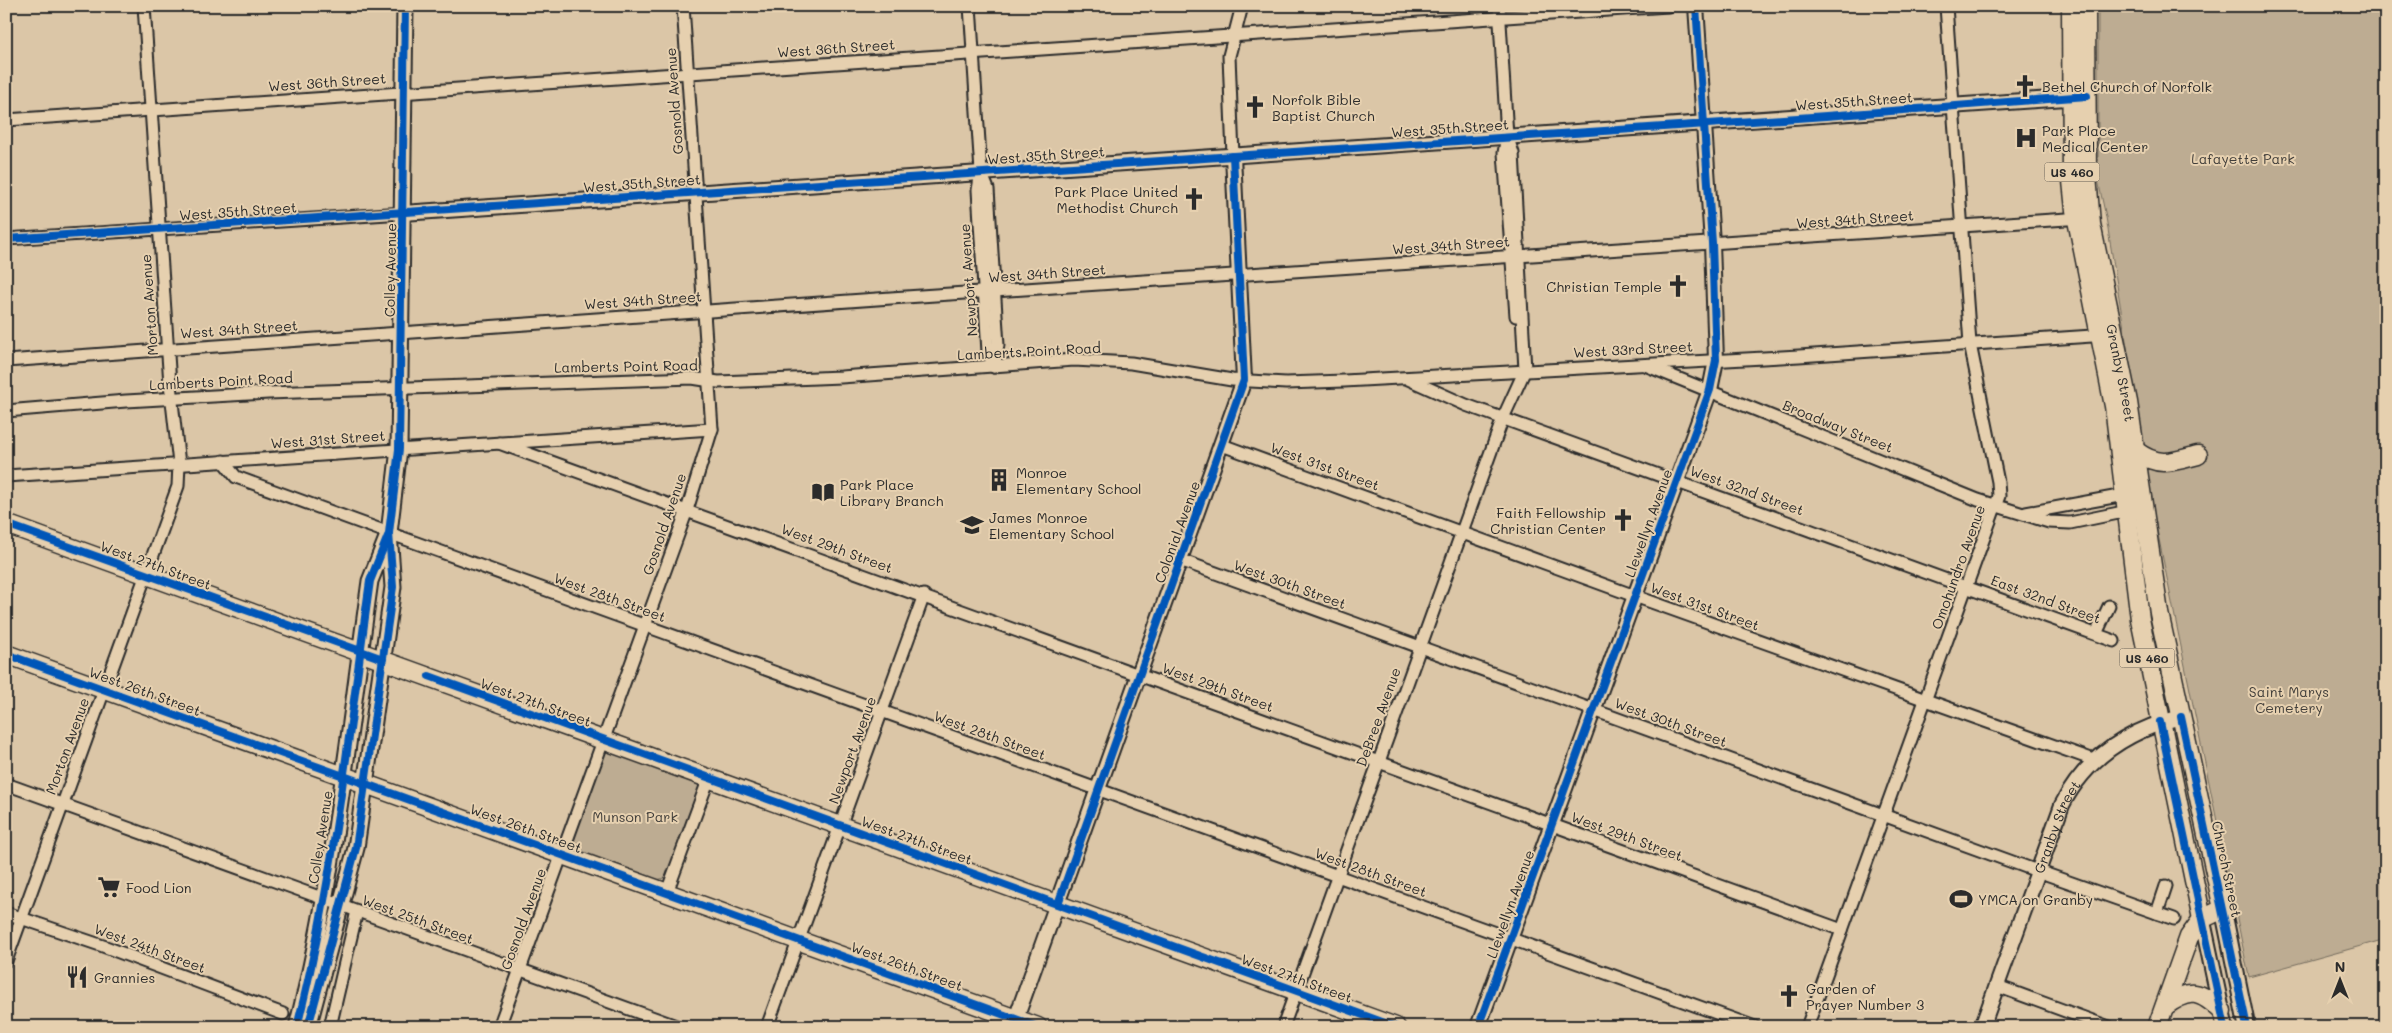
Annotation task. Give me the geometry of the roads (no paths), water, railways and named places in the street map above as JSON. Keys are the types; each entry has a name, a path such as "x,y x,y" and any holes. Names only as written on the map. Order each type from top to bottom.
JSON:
{"main road":[{"name":"Colley Avenue","path":"308,1027 356,848 393,587 389,533 399,449 405,6"},
{"name":"Granby Street","path":"2071,6 2079,97"},
{"name":"Granby Street","path":"2086,6 2072,182 2083,218 2107,335 2136,451 2154,584 2181,717"},
{"name":"Granby Street","path":"2107,335 2125,504 2140,619 2160,722"},
{"path":"2136,451 2151,461 2165,463 2198,455"},
{"name":"West 27th Street","path":"6,524 1396,1027"},
{"name":"Colley Avenue","path":"297,1027 311,969 323,898 343,774 370,581 389,533"},
{"name":"West 26th Street","path":"6,654 667,892 1015,1023 1038,1027"},
{"name":"Church Street","path":"2181,717 2247,1027"},
{"name":"US 460","path":"2160,722 2202,919"},
{"path":"2157,1027 2189,937 2202,919 2222,909"},
{"path":"2202,919 2223,1019"},
{"path":"2165,1006 2177,998 2193,993 2207,997 2223,1019"}],"street":[{"name":"Morton Avenue","path":"6,961 178,486 179,464 168,349 144,6"},
{"name":"Gosnold Avenue","path":"499,1027 686,510 712,429 683,6"},
{"name":"Newport Avenue","path":"970,6 981,172 978,190 989,292 988,352 994,367"},
{"name":"Colonial Avenue","path":"1015,1023 1244,380 1240,275 1232,156 1229,56 1242,6"},
{"name":"West 36th Street","path":"6,120 1234,36 1500,12 1668,6"},
{"name":"Llewellyn Avenue","path":"1478,1027 1710,390 1716,360 1712,243 1696,6"},
{"name":"Omohundro Avenue","path":"1807,1027 1999,496 1998,482 1970,344 1946,6"},
{"name":"DeBree Avenue","path":"1283,1027 1503,418 1503,403 1521,370 1518,358 1516,256 1504,152 1507,136 1500,12"},
{"name":"West 35th Street","path":"6,239 2079,97"},
{"name":"West 34th Street","path":"6,361 704,311 2083,218"},
{"name":"West 33rd Street","path":"1244,380 1286,383 1405,378 2107,335"},
{"name":"Lamberts Point Road","path":"6,411 172,398 692,378 718,382 841,377 1074,360 1103,360 1131,363 1200,376 1244,380"},
{"name":"Broadway Street","path":"1641,364 1996,506 2049,522 2070,523 2142,500"},
{"name":"West 32nd Street","path":"1405,378 1503,418 1967,586"},
{"name":"West 31st Street","path":"6,476 712,429"},
{"name":"West 29th Street","path":"498,442 924,595 1842,930"},
{"name":"West 31st Street","path":"1222,445 1925,701 2094,760"},
{"name":"West 28th Street","path":"223,461 236,477 1755,1027"},
{"name":"Broadway Street","path":"2024,514 2125,504 2142,500"},
{"name":"West 30th Street","path":"1180,560 2039,872 2174,919"},
{"name":"East 32nd Street","path":"1967,586 2114,641"},
{"name":"Newport Avenue","path":"767,1027 924,595"},
{"path":"2096,634 2109,606"},
{"name":"Granby Street","path":"1982,1027 2062,805 2070,789 2094,760 2128,736 2160,722 2181,717"},
{"path":"667,892 709,778"},
{"name":"West 25th Street","path":"6,784 679,1027"},
{"path":"2157,913 2166,886"},
{"path":"330,1027 357,911"},
{"name":"West 24th Street","path":"6,913 103,946 283,1014"},
{"path":"1997,986 2109,1027"}],"place":[{"name":"Bethel Church of Norfolk","path":"2025,86"},
{"name":"Norfolk Bible Baptist Church","path":"1255,107"},
{"name":"Park Place Medical Center","path":"2026,138"},
{"name":"Park Place United Methodist Church","path":"1194,199"},
{"name":"Christian Temple","path":"1678,286"},
{"name":"Monroe Elementary School","path":"999,480"},
{"name":"Park Place Library Branch","path":"823,492"},
{"name":"Faith Fellowship Christian Center","path":"1623,520"},
{"name":"James Monroe Elementary School","path":"972,525"},
{"name":"Food Lion","path":"109,887"},
{"name":"YMCA on Granby","path":"1961,899"},
{"name":"Grannies","path":"77,977"},
{"name":"Garden of Prayer Number 3","path":"1789,996"}],"park label":[{"name":"Lafayette Park","path":"2243,158"},
{"name":"Saint Marys Cemetery","path":"2289,700"},
{"name":"Munson Park","path":"635,816"}]}
